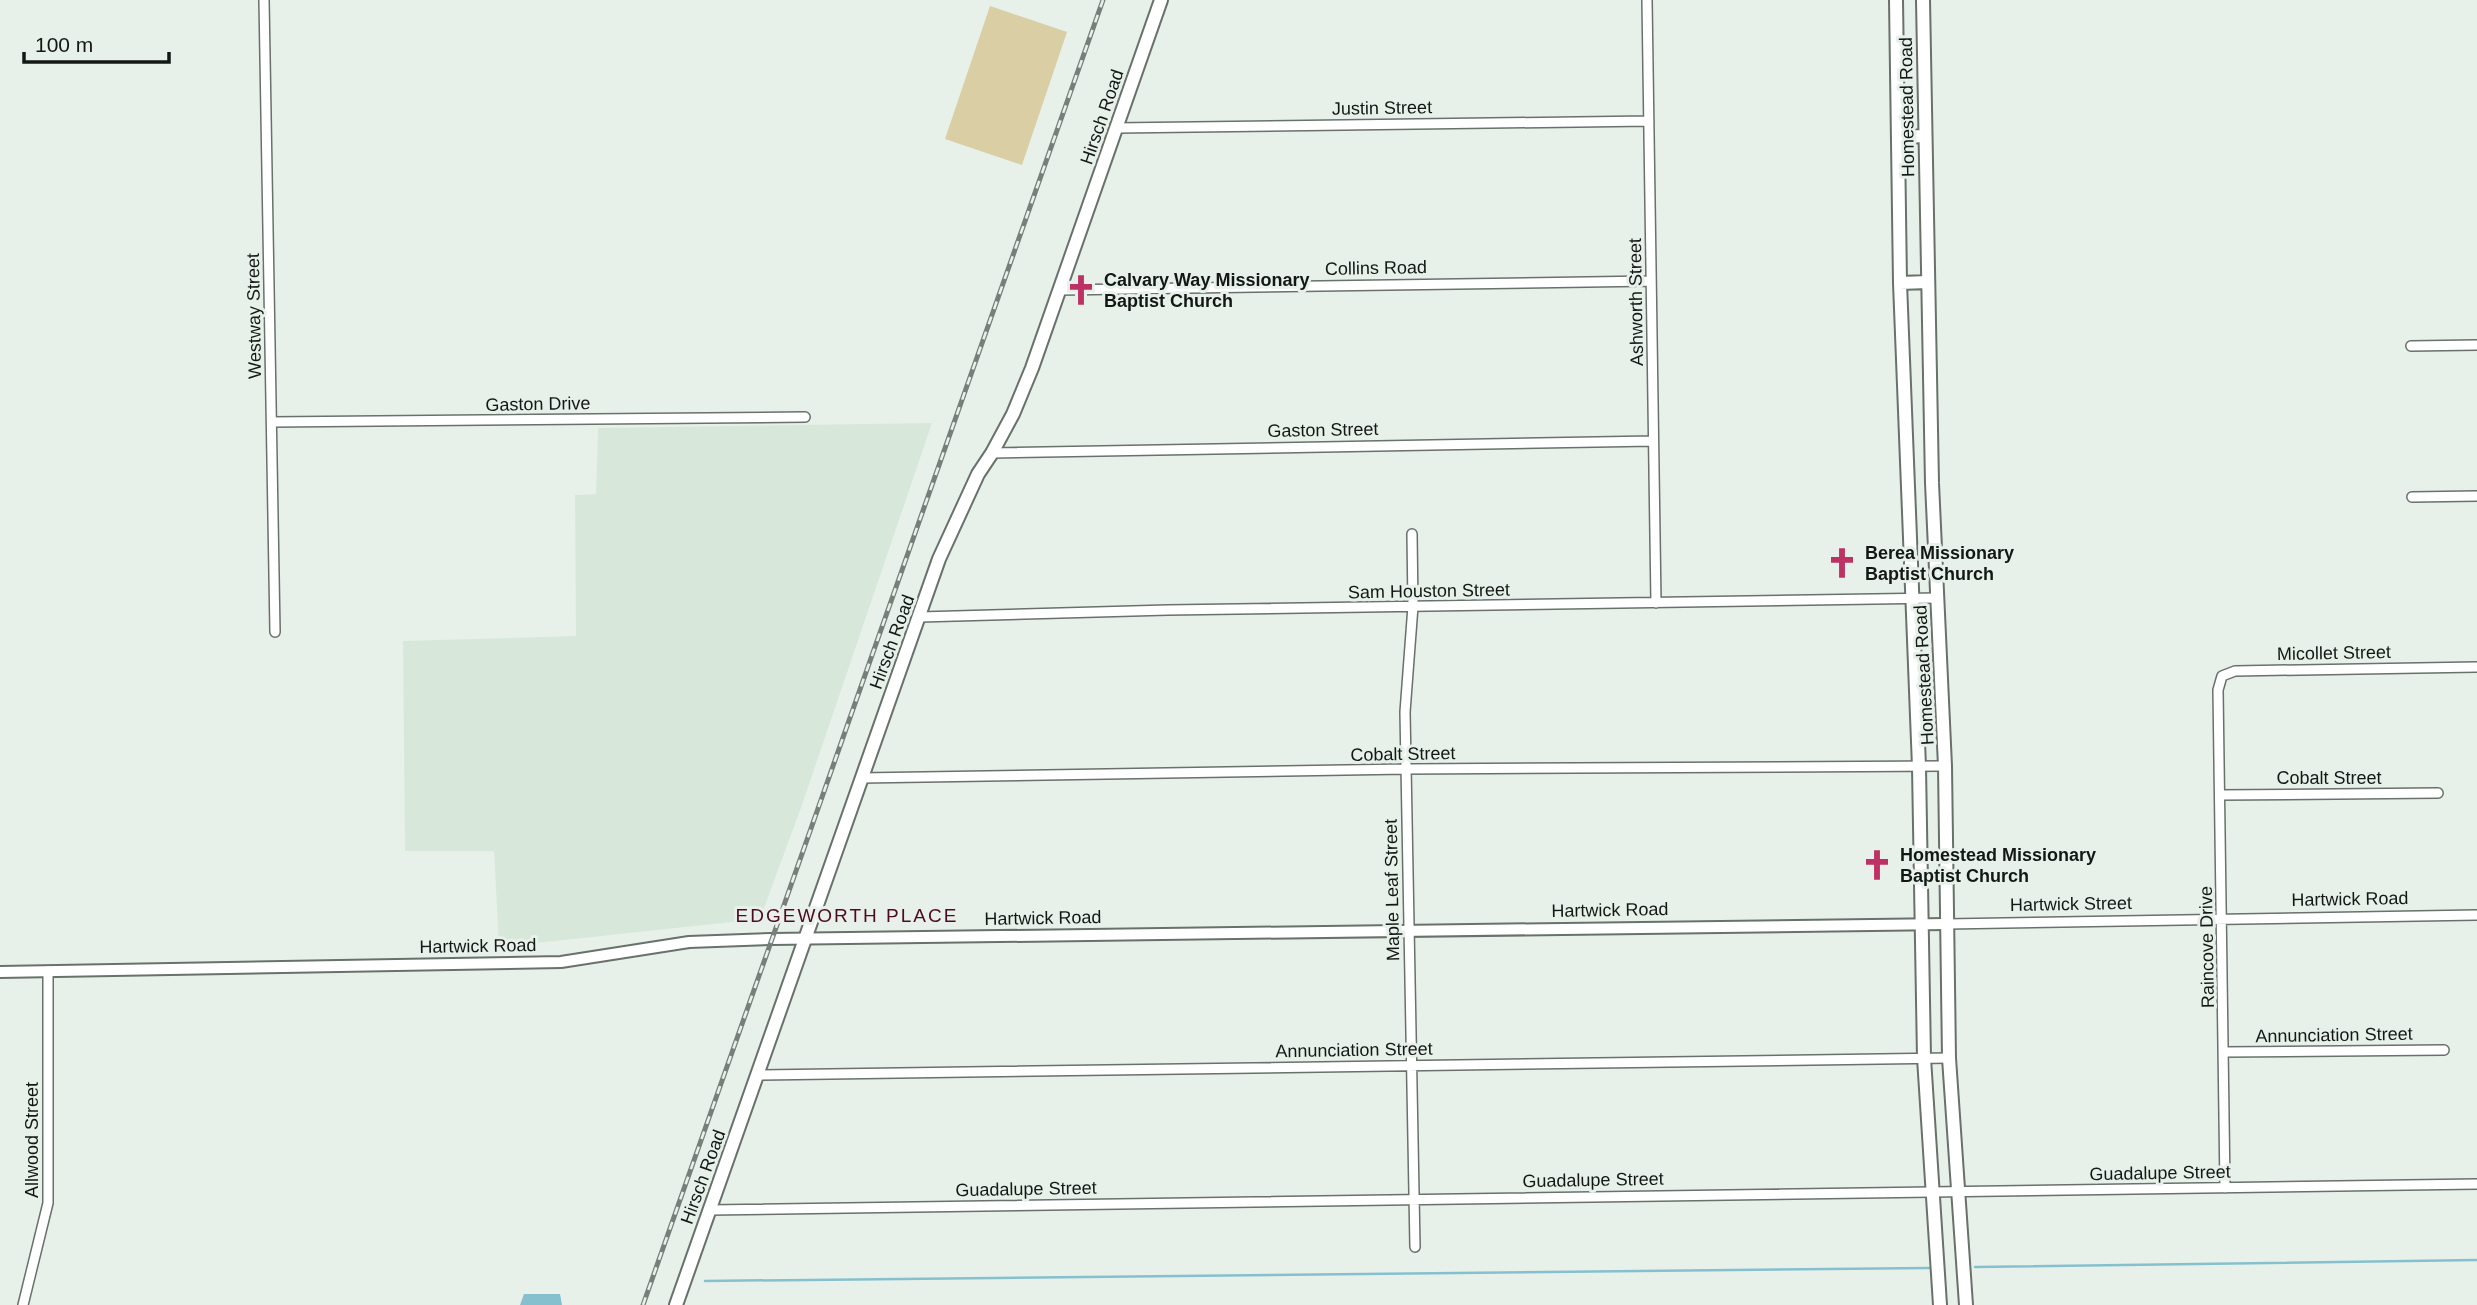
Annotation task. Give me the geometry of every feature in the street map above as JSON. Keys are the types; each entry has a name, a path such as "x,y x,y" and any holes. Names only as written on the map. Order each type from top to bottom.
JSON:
{"main road":[{"name":"Hirsch Road","path":"676,1305 939,559 978,474 1013,414 1060,290 1161,0"},
{"name":"Homestead Road","path":"1896,0 1900,283 1919,767 1924,1058 1940,1305"},
{"name":"Homestead Road","path":"1923,0 1931,448 1945,766 1949,1058 1966,1305"},
{"path":"1898,137 1925,136"},
{"path":"1900,283 1928,282"},
{"path":"1906,453 1931,448"}],"street":[{"name":"Westway Street","path":"264,0 275,632"},
{"name":"Ashworth Street","path":"1647,0 1656,603"},
{"name":"Justin Street","path":"1116,128 1648,121"},
{"name":"Collins Road","path":"1060,290 1651,281"},
{"path":"2411,346 2477,345"},
{"name":"Gaston Drive","path":"272,422 805,417"},
{"name":"Gaston Street","path":"992,453 1654,441"},
{"path":"2412,497 2477,496"},
{"name":"Maple Leaf Street","path":"1412,534 1413,606 1405,712 1415,1247"},
{"name":"Sam Houston Street","path":"920,617 1937,598"},
{"name":"Micollet Street","path":"2218,705 2222,676 2235,671 2477,667"},
{"name":"Raincove Drive","path":"2218,705 2225,1188"},
{"name":"Cobalt Street","path":"861,778 1406,769 1945,766"},
{"name":"Cobalt Street","path":"2220,794 2438,793"},
{"name":"Hartwick Road","path":"2223,919 2477,915"},
{"name":"Hartwick Street","path":"1921,925 2223,919"},
{"name":"Hartwick Road","path":"0,972 561,962 689,942 806,939 1921,925"},
{"name":"Allwood Street","path":"23,1305 48,1203 48,971"},
{"name":"Annunciation Street","path":"2224,1052 2444,1050"},
{"name":"Annunciation Street","path":"758,1075 1949,1058"},
{"name":"Guadalupe Street","path":"709,1210 2477,1184"}],"shaded area":[{"path":"990,6 1067,32 1022,165 945,139"},
{"path":"932,423 802,805 760,919 499,947 494,851 405,851 403,641 576,636 575,495 596,494 598,428"}],"water":[{"path":"524,1294 560,1294 562,1305 520,1305"}],"waterway":[{"path":"1975,1267 2477,1260"},
{"path":"705,1281 1929,1268"}],"railway":[{"path":"643,1305 1103,0"}],"place":[{"name":"Calvary Way Missionary Baptist Church","path":"1081,290"},
{"name":"Berea Missionary Baptist Church","path":"1842,563"},
{"name":"Homestead Missionary Baptist Church","path":"1877,865"}],"district":[{"name":"EDGEWORTH PLACE","path":"847,915"}]}
